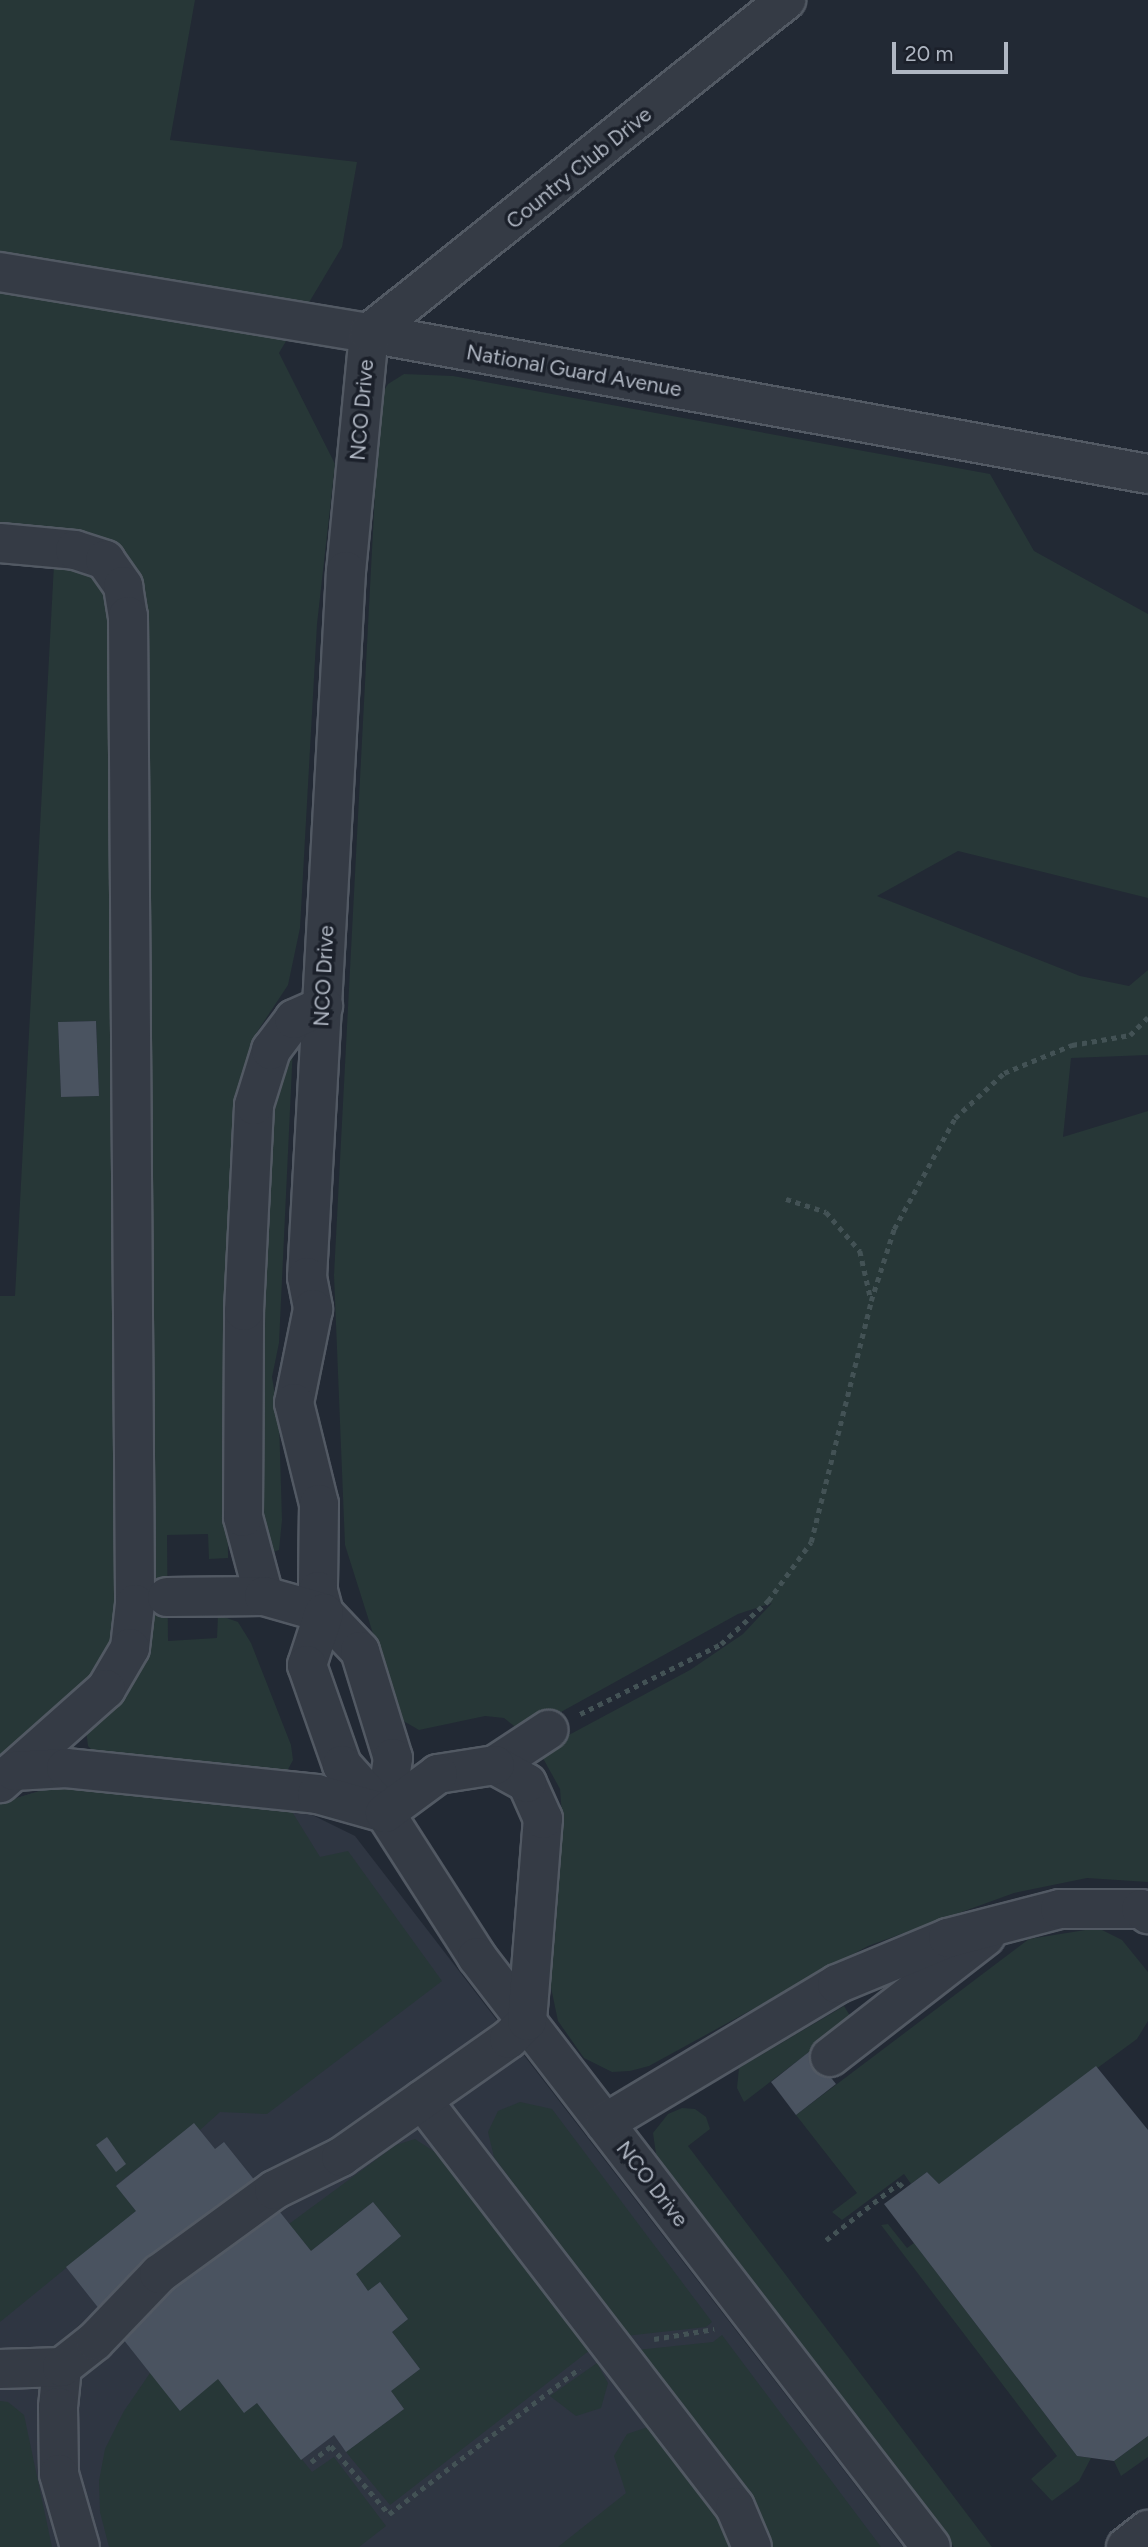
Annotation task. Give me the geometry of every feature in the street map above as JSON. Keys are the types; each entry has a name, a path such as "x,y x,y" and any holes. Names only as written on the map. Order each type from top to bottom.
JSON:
{"street":[{"name":"Country Club Drive","path":"369,333 786,0"},
{"name":"National Guard Avenue","path":"0,272 369,333 1148,474"},
{"name":"NCO Drive","path":"369,333 346,570 307,1277 313,1309 294,1403 319,1504 318,1591 324,1613 307,1665 342,1765 385,1813 477,1957 931,2547"},
{"path":"0,543 75,550 106,560 122,586 128,616 134,1615 130,1648 106,1689 7,1777"},
{"path":"264,1596 243,1517 244,1311 254,1105 271,1050 294,1019 323,1006"},
{"path":"167,1597 264,1596 324,1613 360,1651 365,1666 393,1758 385,1813"},
{"path":"385,1813 438,1774 495,1765 548,1730"},
{"path":"0,2369 62,2367 95,2341 159,2274 274,2190 341,2157 527,2021 543,1819 527,1783 495,1765"},
{"path":"7,1777 66,1768 317,1794 385,1813"},
{"path":"605,2123 837,1984 948,1938 1060,1909 1140,1909 1148,1914"},
{"path":"830,2057 1002,1924"},
{"path":"422,2100 735,2507 752,2547"},
{"path":"62,2367 59,2474 80,2547"},
{"path":"1126,2547 1148,2530"}],"path":[{"path":"548,1730 721,1644 768,1601 811,1542 872,1301 894,1229 956,1118 1004,1073 1072,1045 1130,1035 1148,1017"},
{"path":"786,1199 826,1212 860,1251 872,1301"},
{"path":"826,2240 899,2183 905,2189"},
{"path":"311,2462 331,2446 390,2514 611,2344 709,2333 746,2306"}],"shaded area":[{"path":"0,0 195,0 170,140 357,162 342,247 279,353 335,464 317,624 300,928 288,985 257,1032 237,1090 227,1277 228,1558 209,1559 208,1534 167,1535 168,1641 217,1638 218,1615 238,1622 251,1643 291,1745 293,1760 284,1777 102,1760 88,1746 86,1729 130,1685 141,607 69,533 0,529"},
{"path":"404,374 453,376 990,474 1034,551 1148,614 1148,898 958,851 877,896 1080,976 1129,986 1148,970 1148,1055 1071,1058 1063,1137 1148,1111 1148,1882 1087,1878 1014,1893 868,1946 649,2066 630,2071 612,2072 584,2058 558,2021 549,1978 563,1828 560,1789 539,1751 690,1670 743,1634 772,1603 738,1614 523,1733 504,1718 485,1716 419,1730 400,1719 345,1545 334,1275 380,397 388,384"},
{"path":"73,563 97,578 109,604 119,1598 109,1659 0,1764 0,1296 15,1296 54,564","holes":["96,1021 99,1096 61,1097 58,1022"]},
{"path":"293,1046 279,1343 272,1377 279,1420 282,1520 279,1550 270,1553 255,1499 269,1103"},
{"path":"53,1787 138,1789 286,1802 355,1836 903,2547 0,2547 0,1803"},
{"path":"53,1787 138,1789 286,1802 320,1857 348,1851 442,1981 267,2114 220,2112 200,2130 194,2124 116,2185 136,2211 0,2322 0,1803"},
{"path":"1098,1928 1122,1940 1148,1972 1148,2021 1137,2039 939,2184 927,2172 911,2184 904,2174 842,2220 832,2212 857,2193 796,2115 1029,1939"},
{"path":"844,2006 852,2019 744,2102 737,2088 739,2068"},
{"path":"520,2102 552,2109 712,2322 706,2327 625,2336 494,2157 488,2132 498,2111"},
{"path":"682,2108 695,2109 706,2117 710,2129 688,2146 992,2547 954,2547 656,2154 653,2133 668,2114"},
{"path":"415,2139 435,2152 590,2350 390,2505 346,2452 404,2409 391,2391 420,2369 392,2332 408,2319 380,2282 368,2291 356,2274 401,2236 373,2202 311,2251 289,2224 396,2145"},
{"path":"888,2224 907,2248 914,2243 1077,2456 1091,2458 1079,2481 1052,2501 1031,2479 1057,2456 881,2225"},
{"path":"722,2335 881,2547 772,2547 637,2350 713,2342"},
{"path":"597,2363 608,2383 601,2408 576,2416 550,2396"},
{"path":"150,2373 218,2379 244,2412 257,2403 312,2472 334,2457 386,2526 359,2547 109,2547 100,2512 99,2481 105,2449 124,2411"},
{"path":"0,2401 8,2402 24,2415 52,2547 0,2547"},
{"path":"651,2426 743,2547 558,2547 626,2493 614,2456 627,2434"},
{"path":"1148,2436 1148,2457 1121,2476 1114,2461"}],"building":[{"path":"96,1021 99,1096 61,1097 58,1022"},
{"path":"810,2051 836,2084 796,2115 771,2082"},
{"path":"1096,2066 1148,2130 1148,2436 1114,2461 1077,2456 884,2204 927,2172 939,2184"},
{"path":"194,2123 215,2149 224,2142 311,2251 373,2202 401,2236 356,2274 368,2291 380,2282 408,2319 392,2332 420,2369 391,2391 404,2409 346,2452 334,2435 301,2460 257,2403 244,2413 218,2379 180,2411 66,2267 136,2211 116,2186"},
{"path":"107,2137 126,2164 116,2172 96,2145"}]}
